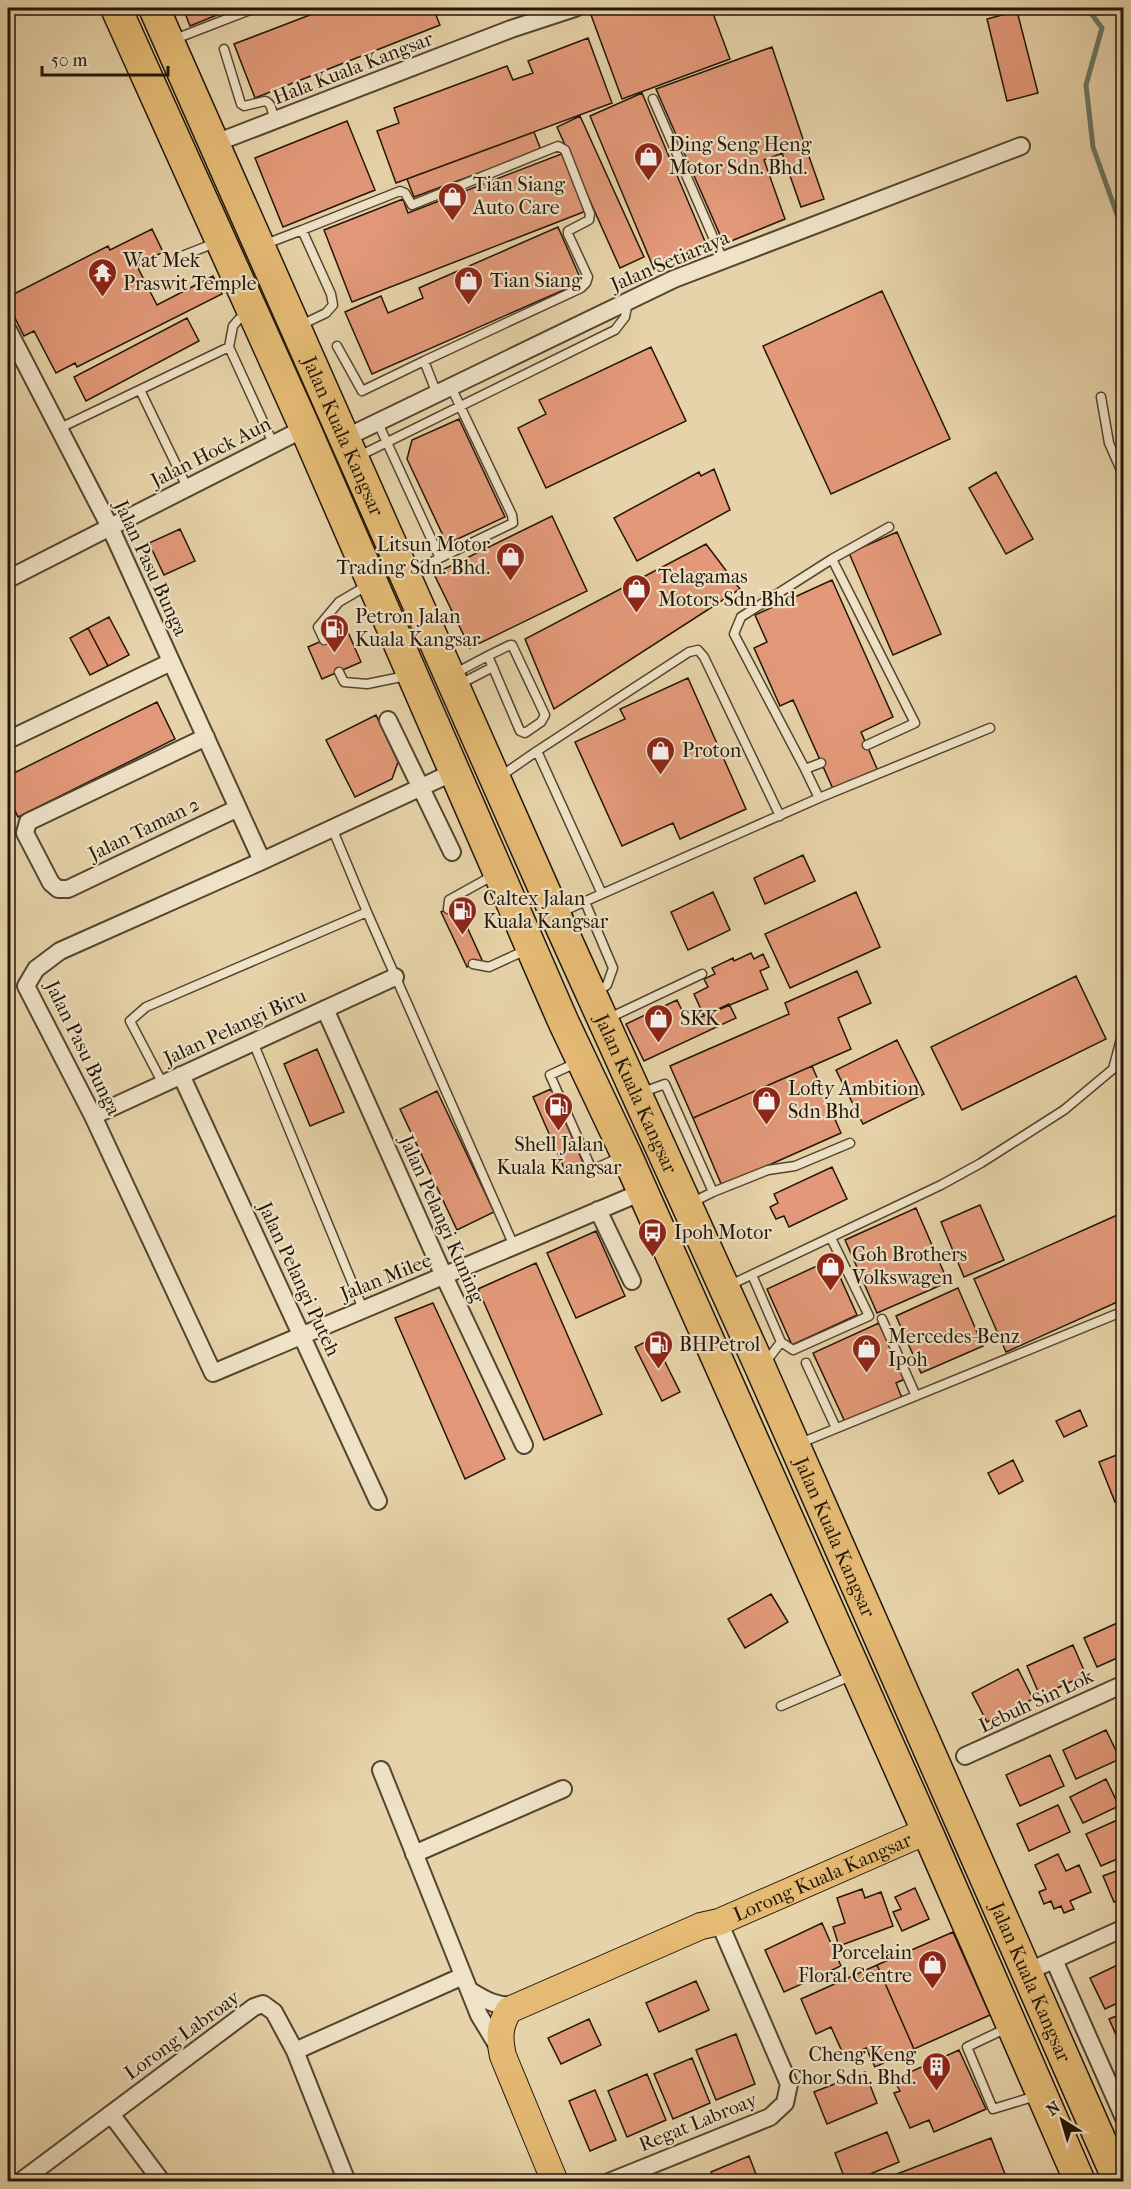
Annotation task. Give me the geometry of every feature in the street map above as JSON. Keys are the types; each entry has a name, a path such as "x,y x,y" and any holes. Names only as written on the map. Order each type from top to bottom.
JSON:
{"highway":[{"name":"Jalan Kuala Kangsar","path":"116,8 927,1831 1080,2181"},
{"name":"Jalan Kuala Kangsar","path":"154,8 636,1094 700,1199 725,1288 1119,2181"},
{"path":"907,1699 904,1712 938,1804 935,1820 927,1831 940,1834 954,1842 964,1854 982,1894 1004,1919"}],"main road":[{"name":"Lorong Kuala Kangsar","path":"503,2056 499,2038 503,2020 509,2010 927,1831"},
{"name":"Lorong Kuala Kangsar","path":"565,2181 513,2052 511,2038 518,2020 535,2010 707,1936 719,1922"},
{"path":"503,2056 555,2181"}],"street":[{"name":"Hala Kuala Kangsar","path":"213,144 510,29 575,8"},
{"name":"Jalan Setiaraya","path":"350,448 378,423 674,279 1021,146"},
{"name":"Jalan Pasu Bunga","path":"8,330 110,527 262,861"},
{"name":"Jalan Hock Aun","path":"8,579 304,428"},
{"path":"8,740 171,662"},
{"path":"388,720 452,852"},
{"name":"Jalan Taman 2","path":"206,737 28,822 25,833 51,883 58,889 68,889 238,808"},
{"name":"Jalan Pasu Bunga","path":"213,1373 93,1116 26,986 36,969 60,951 456,771"},
{"name":"Jalan Pelangi Biru","path":"93,1116 395,977"},
{"name":"Jalan Pelangi Kuning","path":"325,1009 444,1276 524,1445"},
{"name":"Jalan Pelangi Puteh","path":"181,1075 378,1501"},
{"name":"Jalan Milee","path":"213,1373 642,1192"},
{"path":"598,1210 632,1281"},
{"name":"Lebuh Sin Lok","path":"965,1756 1123,1687"},
{"path":"381,1770 479,2015 503,2056"},
{"path":"414,1854 563,1790"},
{"name":"Regat Labroay","path":"609,2181 770,2117 785,2103 789,2084 719,1922"},
{"path":"1027,1972 1124,1928"},
{"path":"1054,1960 1124,2118"},
{"path":"466,1983 489,2002 507,2007 523,2004"},
{"path":"347,2181 296,2051 466,1983"},
{"name":"Lorong Labroay","path":"20,2181 254,2007 263,2004 274,2012 296,2051"},
{"path":"111,2114 162,2181"}],"lane":[{"path":"169,42 255,8"},
{"path":"224,49 241,104 244,106 268,102 271,105 274,122"},
{"path":"653,99 723,260"},
{"path":"260,246 400,191 405,193 412,205 558,146 565,150 590,214 589,220 573,227 567,234 588,278 581,288 362,391 337,346"},
{"path":"297,328 326,313 333,305 331,294 302,230"},
{"path":"182,256 221,241"},
{"path":"350,448 386,442 615,330 625,317 628,301"},
{"path":"253,312 239,319 233,326 229,347 273,443"},
{"path":"58,429 229,347"},
{"path":"405,574 513,524 512,515 460,406 444,390 423,361"},
{"path":"140,390 187,488"},
{"path":"1101,397 1109,443 1124,477"},
{"path":"378,423 440,558"},
{"path":"819,798 734,634 741,617 832,559 889,527"},
{"path":"832,559 915,723 867,745"},
{"path":"324,640 318,627 339,602 372,582"},
{"path":"452,681 488,656 510,645 514,647 545,715 541,722 525,733 520,731 488,656"},
{"path":"495,779 689,652 698,651 704,657 780,816"},
{"path":"452,681 493,667"},
{"path":"339,672 344,682 367,684 413,675"},
{"path":"555,914 819,798 990,728"},
{"path":"537,751 602,894"},
{"path":"805,769 821,763"},
{"path":"332,828 514,1246"},
{"path":"448,909 449,900 500,872"},
{"path":"1124,881 1124,934"},
{"path":"585,902 613,968 597,1008"},
{"path":"163,1084 130,1020 138,1012 367,912"},
{"path":"473,964 489,967 532,947"},
{"path":"597,1008 702,974"},
{"path":"725,1288 941,1185 981,1163 1064,1110 1113,1069 1124,1028"},
{"path":"253,1042 363,1309"},
{"path":"700,1199 768,1170 795,1166 850,1143"},
{"path":"752,1275 781,1342 793,1350 869,1316 831,1238"},
{"path":"795,1445 1124,1311"},
{"path":"882,1319 916,1396"},
{"path":"761,1369 781,1342"},
{"path":"806,1363 836,1428"},
{"path":"781,1706 856,1673"},
{"path":"1012,2025 967,2047 993,2109 1042,2094"}],"building":[{"path":"183,8 234,8 190,26"},
{"path":"328,8 433,8 440,25 255,98 234,44"},
{"path":"610,8 653,8 656,14 674,8 711,8 730,59 622,99 591,15"},
{"path":"832,8 852,8 835,14"},
{"path":"1017,11 1038,93 1007,101 987,19"},
{"path":"588,38 612,103 396,183 377,131 399,123 394,108 507,66 513,80 533,73 528,61"},
{"path":"772,47 805,145 764,160 785,219 724,244 656,89"},
{"name":"Ding Seng Heng Motor Sdn. Bhd.","path":"642,93 707,246 654,269 590,116"},
{"path":"580,116 644,257 620,268 557,127"},
{"path":"347,121 375,190 283,227 255,158"},
{"path":"534,132 541,150 414,197 407,179"},
{"path":"805,145 824,199 801,207 782,153"},
{"name":"Tian Siang Auto Care","path":"564,153 586,211 352,302 324,230 403,199 408,213"},
{"name":"Tian Siang","path":"558,227 582,282 372,374 345,312 381,296 388,313 423,298 419,288"},
{"path":"152,229 163,252 137,266 157,305 213,276 222,294 77,367 75,363 56,373 34,331 24,336 8,304 8,297 108,246 110,250"},
{"path":"882,291 950,439 831,494 763,346"},
{"path":"187,318 199,341 86,401 74,377"},
{"path":"651,347 686,421 546,488 518,428 546,414 539,400"},
{"path":"459,419 505,517 447,544 407,459 412,440"},
{"path":"714,469 730,510 637,561 614,518 699,472 701,476"},
{"path":"996,472 1033,539 1006,554 969,488"},
{"name":"Litsun Motor Trading Sdn. Bhd.","path":"552,516 587,591 470,648 434,574"},
{"path":"180,529 195,561 164,575 149,543"},
{"path":"897,532 941,634 893,655 849,553"},
{"name":"Telagamas Motors Sdn Bhd","path":"706,544 740,589 554,709 525,639"},
{"path":"832,580 893,717 861,732 878,771 834,791 793,700 780,706 754,648 767,642 755,615"},
{"path":"109,617 129,655 108,666 88,628"},
{"path":"88,628 108,666 90,675 70,638"},
{"name":"Petron Jalan Kuala Kangsar","path":"347,630 361,662 322,679 308,647"},
{"name":"Proton","path":"688,678 746,809 680,839 673,823 622,846 575,742 625,719 620,709"},
{"path":"157,702 175,739 18,817 8,796 8,776"},
{"path":"376,715 398,762 392,779 355,797 326,740"},
{"path":"803,855 815,881 765,904 754,878"},
{"path":"713,892 730,930 688,950 671,912"},
{"path":"856,892 880,947 790,988 765,934"},
{"name":"Caltex Jalan Kuala Kangsar","path":"457,905 482,960 467,967 441,912"},
{"path":"751,953 754,959 763,954 769,967 760,971 768,989 704,1016 694,994 708,987 704,979 715,974 712,968"},
{"path":"857,971 871,1003 838,1018 851,1049 693,1118 670,1066 789,1014 785,1003"},
{"path":"1076,976 1106,1039 962,1110 931,1047"},
{"name":"SKK","path":"677,1000 688,1023 729,1004 736,1018 644,1061 626,1024"},
{"path":"897,1040 924,1094 863,1124 836,1070"},
{"path":"317,1049 344,1112 310,1126 284,1064"},
{"name":"Lofty Ambition Sdn Bhd","path":"812,1066 841,1133 722,1186 693,1118"},
{"name":"Shell Jalan Kuala Kangsar","path":"551,1089 585,1167 567,1175 533,1097"},
{"path":"437,1091 494,1212 457,1230 400,1109"},
{"path":"832,1167 847,1199 789,1227 784,1216 776,1219 770,1207 778,1203 774,1194"},
{"path":"980,1205 1004,1260 964,1277 941,1222"},
{"path":"916,1208 948,1282 877,1313 845,1240"},
{"path":"1124,1212 1124,1299 1006,1352 974,1279"},
{"path":"596,1231 625,1296 576,1318 547,1253"},
{"path":"832,1259 857,1315 792,1345 767,1289"},
{"path":"536,1263 602,1414 544,1440 478,1289"},
{"path":"958,1288 983,1346 921,1373 896,1316"},
{"path":"433,1303 505,1459 465,1479 395,1318"},
{"path":"879,1323 905,1379 896,1383 902,1398 846,1424 813,1353"},
{"name":"BHPetrol","path":"653,1338 680,1392 662,1401 635,1347"},
{"path":"1080,1410 1087,1426 1064,1437 1056,1421"},
{"path":"1124,1452 1124,1499 1115,1502 1099,1462"},
{"path":"1013,1460 1023,1481 999,1494 988,1473"},
{"path":"771,1594 788,1622 745,1648 728,1619"},
{"path":"1124,1620 1124,1655 1097,1667 1084,1638"},
{"path":"1073,1645 1086,1675 1040,1696 1027,1666"},
{"path":"1018,1669 1033,1699 987,1722 972,1693"},
{"path":"1106,1730 1120,1759 1076,1779 1063,1750"},
{"path":"1050,1755 1064,1786 1020,1806 1006,1775"},
{"path":"1106,1779 1119,1806 1083,1823 1070,1797"},
{"path":"1058,1805 1070,1832 1029,1851 1017,1824"},
{"path":"1124,1817 1124,1856 1101,1866 1086,1834"},
{"path":"1058,1854 1066,1871 1079,1865 1091,1892 1070,1901 1074,1909 1064,1913 1061,1906 1054,1909 1051,1901 1044,1904 1039,1892 1046,1889 1035,1865"},
{"path":"1124,1868 1124,1898 1114,1902 1103,1876"},
{"path":"915,1888 929,1919 902,1931 893,1912 901,1909 895,1897"},
{"path":"862,1889 865,1898 881,1892 893,1926 839,1946 833,1927 845,1923 837,1898"},
{"path":"822,1923 841,1966 784,1992 765,1950"},
{"name":"Porcelain Floral Centre","path":"953,1932 990,2015 914,2049 877,1965"},
{"path":"1124,1962 1124,2000 1105,2009 1090,1978"},
{"path":"877,1965 914,2049 875,2067 866,2048 845,2058 831,2027 816,2034 801,1999"},
{"path":"696,1981 709,2010 659,2032 646,2003"},
{"path":"1124,2013 1124,2053 1109,2019"},
{"path":"589,2019 601,2045 561,2064 548,2038"},
{"path":"736,2034 755,2084 716,2100 696,2050"},
{"name":"Cheng Keng Chor Sdn. Bhd.","path":"959,2050 986,2109 934,2132 929,2120 910,2128 894,2093 900,2091 896,2084 910,2077 908,2073"},
{"path":"692,2058 710,2103 673,2119 654,2074"},
{"path":"865,2072 877,2103 827,2124 814,2092"},
{"path":"647,2074 666,2120 627,2137 608,2091"},
{"path":"595,2090 616,2140 590,2151 569,2101"},
{"path":"887,2132 899,2162 846,2182 835,2153"},
{"path":"991,2138 1008,2182 876,2182"},
{"path":"749,2156 759,2182 715,2182 711,2172"}],"waterway":[{"path":"1087,8 1102,28 1086,85 1093,147 1124,234"}],"place":[{"name":"Ding Seng Heng Motor Sdn. Bhd.","path":"648,182"},
{"name":"Tian Siang Auto Care","path":"452,222"},
{"name":"Wat Mek Praswit Temple","path":"102,298"},
{"name":"Tian Siang","path":"469,306"},
{"name":"Litsun Motor Trading Sdn. Bhd.","path":"511,582"},
{"name":"Telagamas Motors Sdn Bhd","path":"637,614"},
{"name":"Petron Jalan Kuala Kangsar","path":"334,654"},
{"name":"Proton","path":"661,776"},
{"name":"Caltex Jalan Kuala Kangsar","path":"462,936"},
{"name":"SKK","path":"659,1044"},
{"name":"Lofty Ambition Sdn Bhd","path":"767,1126"},
{"name":"Shell Jalan Kuala Kangsar","path":"559,1132"},
{"name":"Ipoh Motor","path":"653,1258"},
{"name":"Goh Brothers Volkswagen","path":"831,1292"},
{"name":"BHPetrol","path":"658,1370"},
{"name":"Mercedes-Benz Ipoh","path":"867,1374"},
{"name":"Porcelain Floral Centre","path":"933,1990"},
{"name":"Cheng Keng Chor Sdn. Bhd.","path":"937,2092"}]}
